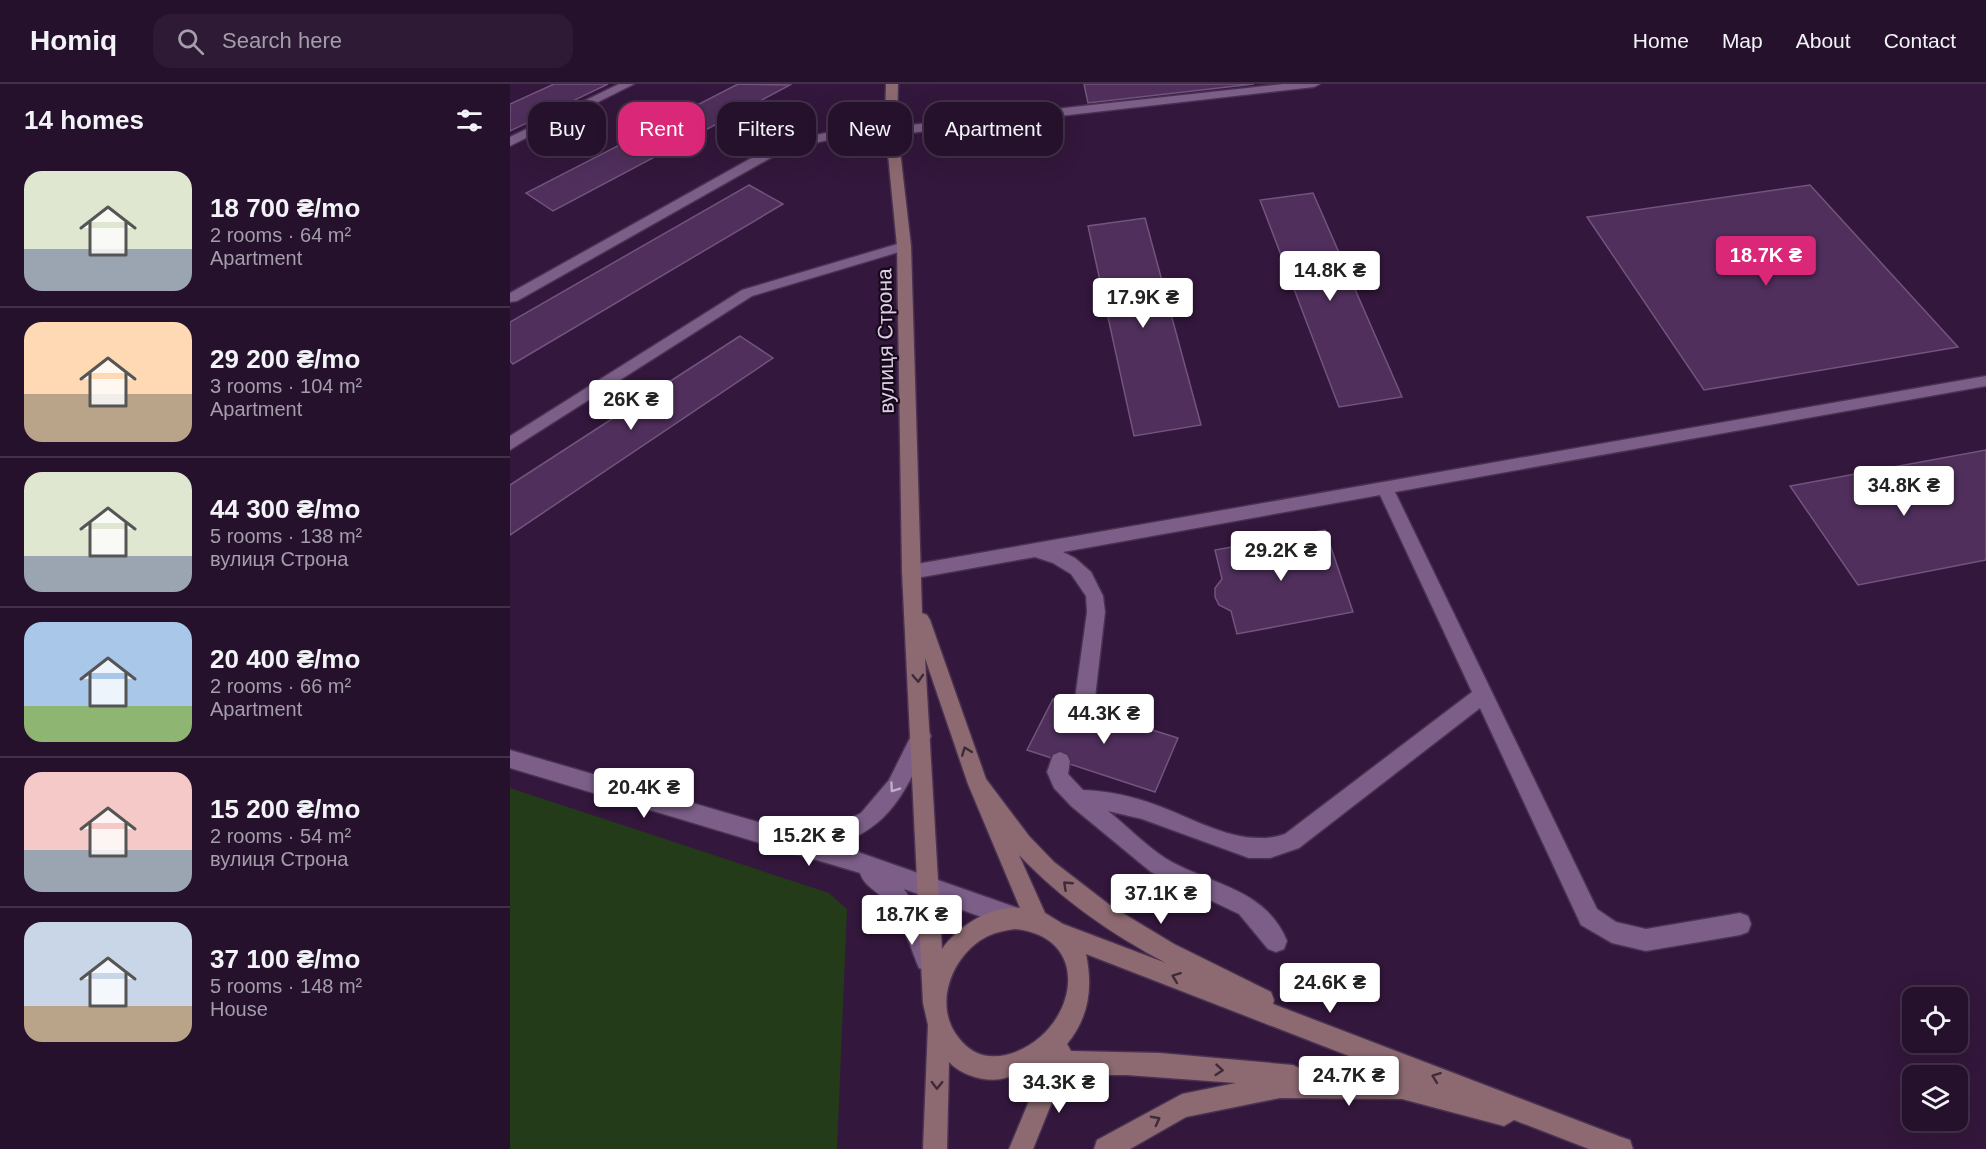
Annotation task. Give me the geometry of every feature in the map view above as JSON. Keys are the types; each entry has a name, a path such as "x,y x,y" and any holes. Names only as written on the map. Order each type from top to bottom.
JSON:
{"street":[{"path":"510,142 628,84"},
{"name":"вулиця Строна","path":"892,84 892,102"},
{"path":"912,126 1314,84"},
{"path":"512,298 784,145 828,138"},
{"name":"вулиця Строна","path":"895,156 904,246 911,572 914,598"},
{"path":"510,444 747,293 904,246"},
{"path":"911,572 1986,381"},
{"path":"1385,488 1589,917 1612,932 1646,940 1740,924"},
{"path":"1033,551 1053,554 1071,563 1084,575 1093,591 1096,609 1084,706"},
{"path":"914,598 934,1003 938,1027 935,1149"},
{"path":"914,598 954,721 978,784 1047,926 1071,948 1078,969 1080,992 1073,1017 1021,1149"},
{"path":"1078,799 1106,799 1138,808 1239,847 1257,849 1275,847 1292,841 1483,695"},
{"path":"789,841 837,834 858,826 883,805 900,780 921,736"},
{"path":"510,759 840,856 1015,918 1047,926 1621,1149"},
{"path":"1059,761 1057,772 1061,781 1078,799 1158,865 1247,906 1276,941"},
{"path":"978,784 1023,844 1078,895 1159,948 1356,1046"},
{"path":"840,856 889,885 915,922 933,979"},
{"path":"934,1003 939,977 951,954 969,935 991,922 1015,918"},
{"path":"1015,1067 1039,1057 1059,1040 1073,1017"},
{"path":"938,1027 950,1047 967,1063 990,1069 1056,1063 1140,1063 1402,1087 1588,1137"},
{"path":"1106,1149 1182,1106 1258,1090 1280,1086 1402,1087"}],"green space":[{"path":"510,788 829,893 847,909 837,1149 510,1149"}],"building":[{"path":"554,84 608,84 570,102 528,102 528,122 510,131 510,104"},
{"path":"738,84 790,85 758,102 717,102 717,124 705,130 705,102 703,102"},
{"path":"1084,84 1254,84 1088,103"},
{"path":"618,146 618,156 656,156 553,211 526,193 598,156 606,156 606,152"},
{"path":"749,185 783,204 513,364 510,361 510,322"},
{"path":"1810,185 1958,347 1704,390 1587,217"},
{"path":"1313,193 1402,397 1339,407 1260,200"},
{"path":"1145,218 1201,425 1134,436 1088,226"},
{"path":"740,336 773,358 510,535 510,485"},
{"path":"1986,450 1986,560 1858,585 1790,486"},
{"path":"1325,530 1353,612 1237,634 1231,611 1219,605 1215,597 1215,588 1222,579 1215,550"},
{"path":"1053,699 1178,738 1155,792 1027,750"}]}
